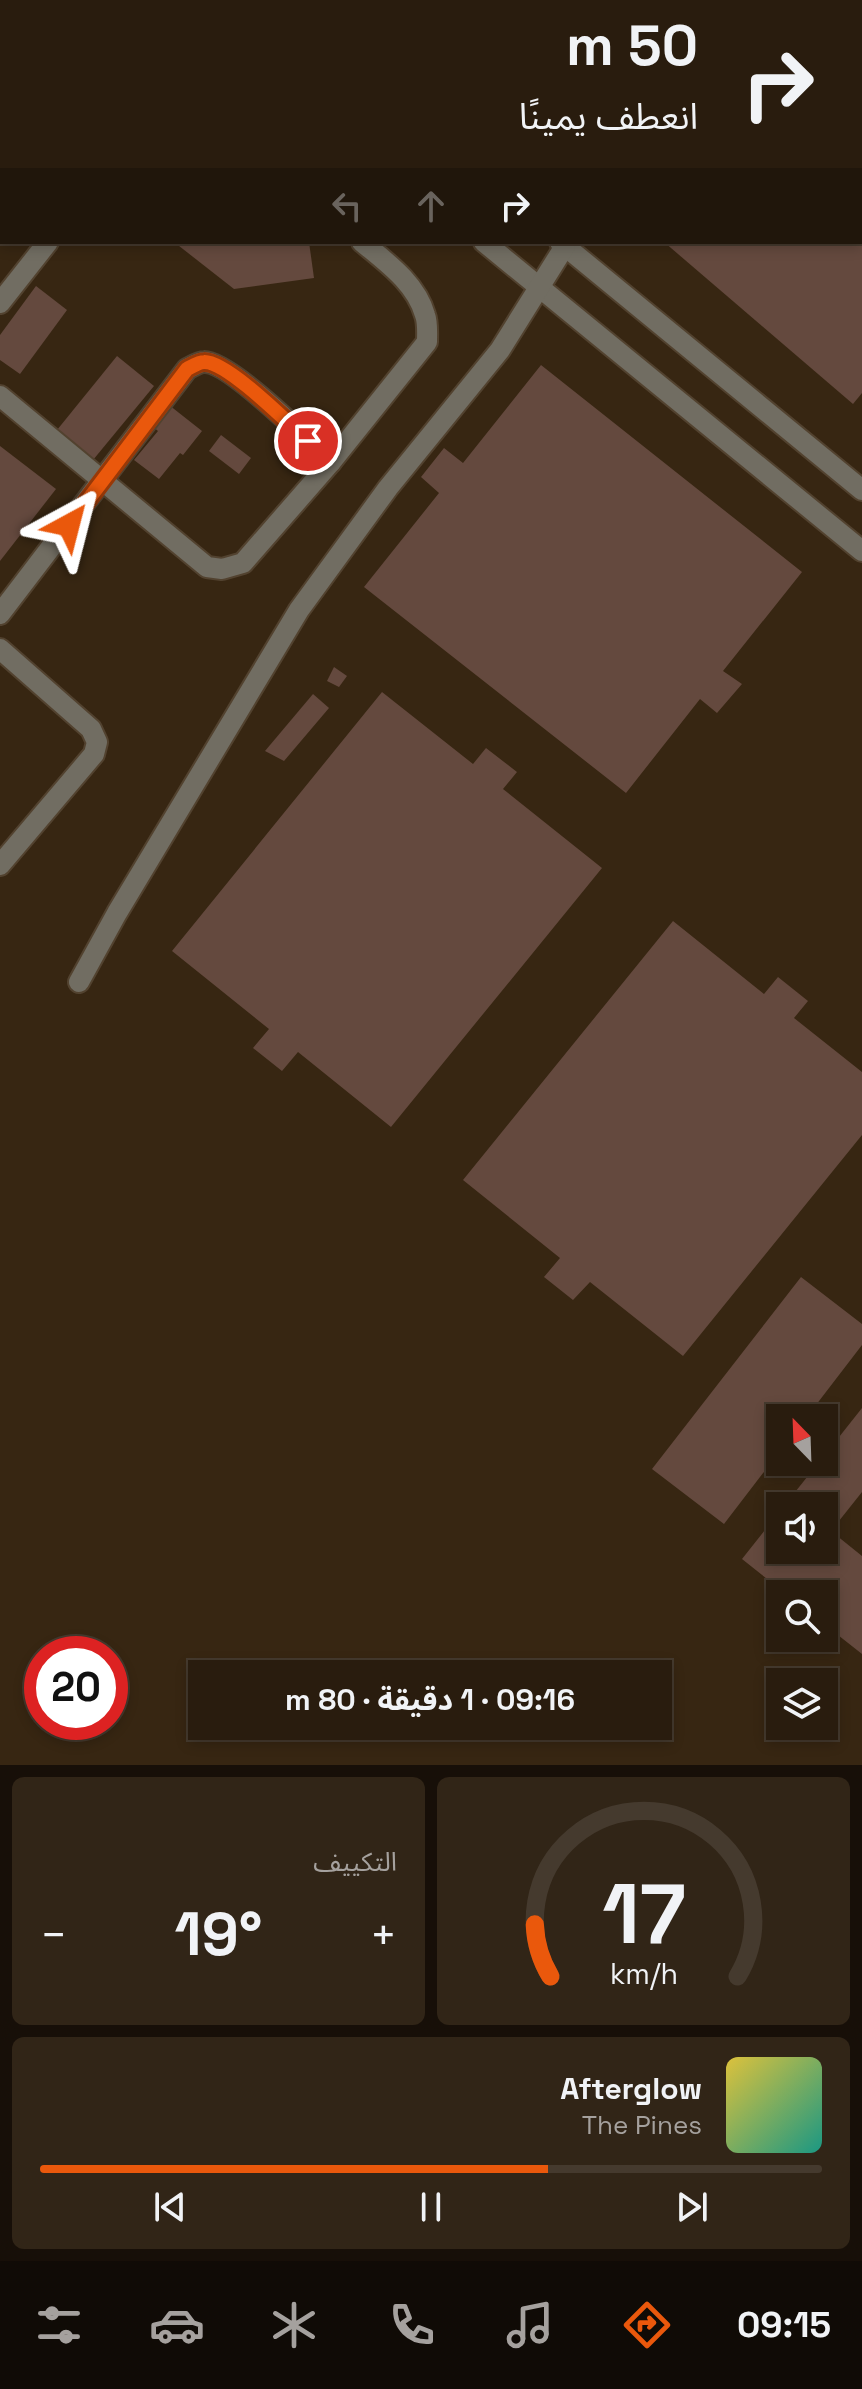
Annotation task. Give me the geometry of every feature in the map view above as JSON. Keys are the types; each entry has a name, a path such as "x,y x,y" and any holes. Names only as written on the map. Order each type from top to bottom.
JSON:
{"lane":[{"path":"0,303 46,244"},
{"path":"0,396 207,567 222,569 243,563 331,462 427,342 426,316 415,295 400,275 364,244"},
{"path":"486,244 862,551"},
{"path":"79,982 117,913 299,610 388,488 500,350 563,244 862,490"},
{"path":"0,614 187,369 203,362 219,366 237,378 331,462"},
{"path":"0,649 91,729 97,742 94,754 0,865"}],"building":[{"path":"177,244 309,244 314,278 234,289"},
{"path":"666,244 862,244 862,393 853,404"},
{"path":"36,286 67,310 20,374 0,360 0,335"},
{"path":"117,356 154,386 93,460 57,430"},
{"path":"541,365 802,572 723,671 742,684 717,713 700,699 626,793 364,587 439,493 421,477 444,448 463,463"},
{"path":"169,405 202,431 159,479 134,460 158,431 152,426"},
{"path":"221,435 251,458 239,474 209,451"},
{"path":"0,446 56,489 0,561"},
{"path":"334,667 347,676 339,687 327,681"},
{"path":"382,692 473,764 486,748 517,772 503,789 602,868 391,1127 298,1052 282,1071 253,1048 269,1029 172,951"},
{"path":"313,694 329,708 284,761 265,751"},
{"path":"673,921 764,994 778,977 808,1001 794,1018 862,1072 862,1135 683,1356 590,1282 573,1300 544,1277 560,1258 463,1180"},
{"path":"801,1277 862,1324 862,1345 817,1404 766,1404 766,1469 724,1524 652,1469"},
{"path":"862,1408 862,1492 838,1522 838,1492 795,1492 808,1476 838,1476 838,1438"},
{"path":"766,1529 766,1564 838,1564 838,1537 862,1556 862,1654 838,1635 838,1580 768,1580 742,1559"}],"route":[{"path":"69,525 187,369 203,362 219,366 237,378 308,441"}]}
